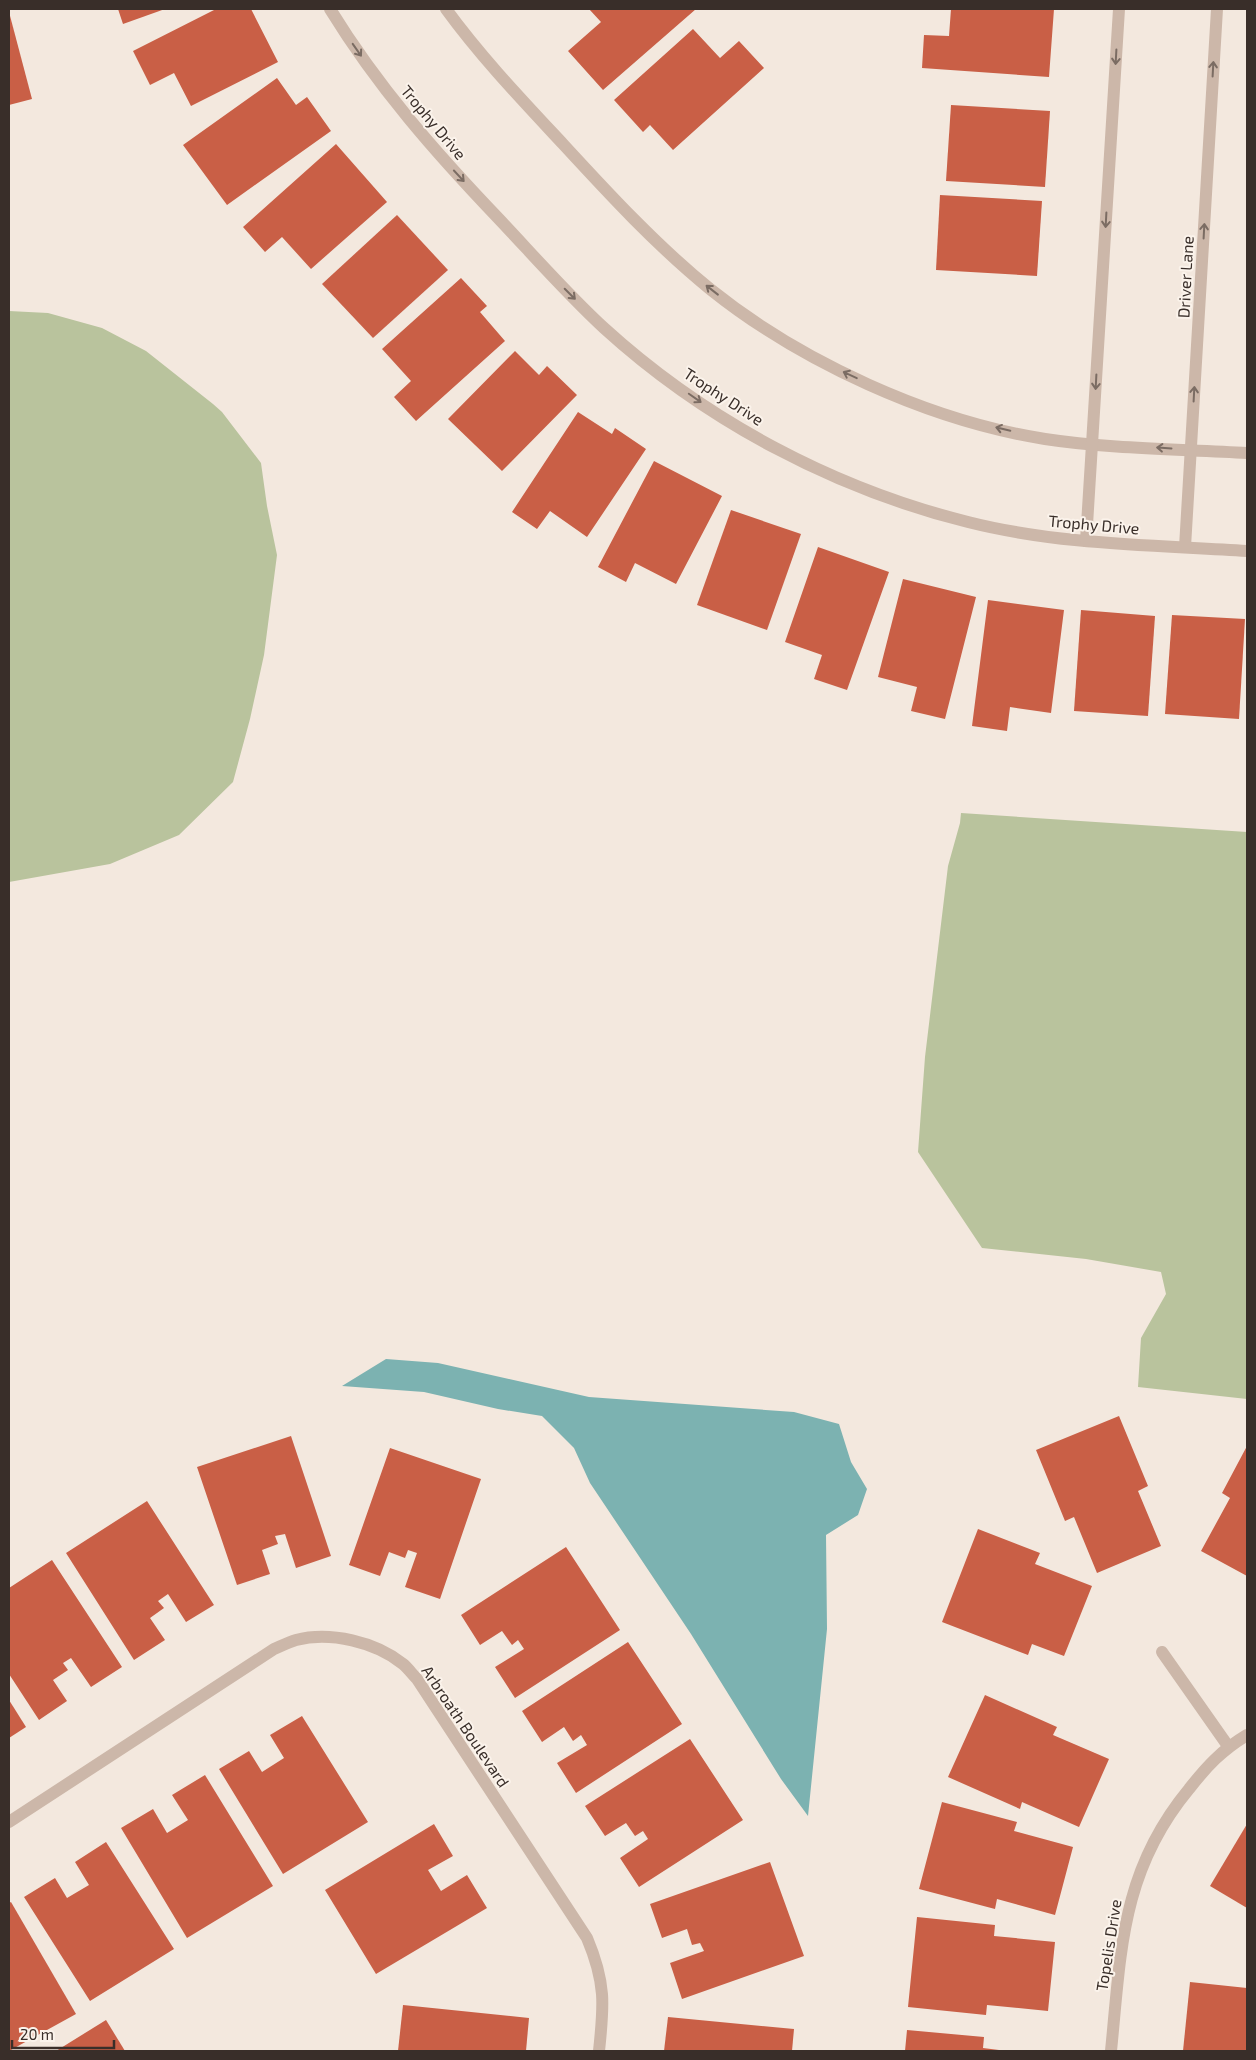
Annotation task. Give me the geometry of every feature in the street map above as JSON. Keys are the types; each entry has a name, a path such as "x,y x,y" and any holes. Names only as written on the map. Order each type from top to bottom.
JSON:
{"street":[{"name":"Trophy Drive","path":"330,9 381,84 418,132 604,328 651,367 693,397 745,430 793,457 849,483 924,510 969,522 1032,536 1247,551"},
{"path":"446,9 499,74 612,196 675,260 748,318 826,364 925,408 986,425 1045,438 1247,453"},
{"path":"1086,541 1119,9"},
{"name":"Driver Lane","path":"1185,547 1217,9"},
{"name":"Arbroath Boulevard","path":"9,1822 274,1649 297,1640 318,1638 342,1638 365,1644 386,1653 404,1664 417,1679 583,1931 596,1960 602,1983 604,2009 600,2051"},
{"path":"1162,1652 1228,1746"},
{"name":"Topelis Drive","path":"1111,2051 1122,1941 1136,1882 1147,1854 1178,1802 1201,1774 1228,1746 1247,1735"}],"green space":[{"path":"9,311 48,313 102,328 146,351 222,412 261,463 277,555 264,655 250,719 233,782 179,835 110,864 9,882"},
{"path":"961,813 1247,832 1247,1399 1138,1387 1141,1338 1166,1294 1161,1272 1086,1259 982,1248 918,1152 925,1057 948,866"}],"water":[{"path":"386,1359 438,1363 589,1397 794,1412 839,1424 851,1462 867,1489 858,1515 826,1535 827,1629 808,1816 781,1779 691,1634 590,1483 574,1448 542,1416 498,1409 424,1392 342,1386"}],"building":[{"path":"118,9 165,9 123,24"},
{"path":"216,9 251,9 278,62 191,106 174,73 150,85 133,51"},
{"path":"589,9 696,9 603,90 568,51 601,22"},
{"path":"951,9 1054,9 1049,77 922,68 924,35 949,36"},
{"path":"9,12 32,99 9,105"},
{"path":"693,29 720,58 739,41 764,68 673,150 650,125 643,132 614,100"},
{"path":"277,78 296,105 307,97 331,131 227,205 183,145"},
{"path":"951,105 1050,111 1045,187 946,181"},
{"path":"336,144 387,202 311,269 282,237 265,252 243,227"},
{"path":"940,195 1042,201 1037,276 936,270"},
{"path":"397,215 448,270 373,338 322,284"},
{"path":"461,278 487,306 480,312 505,341 416,421 394,397 411,381 382,349"},
{"path":"515,351 539,375 547,366 577,395 502,471 448,419"},
{"path":"578,412 612,434 615,428 646,449 587,537 550,511 537,529 512,512"},
{"path":"654,461 722,496 676,584 635,563 626,582 598,567"},
{"path":"731,510 801,534 767,630 697,605"},
{"path":"818,547 889,572 847,690 814,679 822,655 785,642"},
{"path":"903,579 976,597 945,719 911,711 917,687 878,677"},
{"path":"988,600 1064,610 1051,713 1010,707 1007,731 972,726"},
{"path":"1081,610 1155,616 1148,716 1074,711"},
{"path":"1172,615 1245,619 1239,719 1165,714"},
{"path":"1119,1416 1148,1486 1138,1491 1161,1546 1097,1573 1074,1517 1065,1521 1036,1450"},
{"path":"291,1436 331,1556 296,1568 285,1534 275,1536 278,1544 262,1550 270,1574 237,1585 197,1467"},
{"path":"1247,1446 1247,1576 1201,1551 1230,1498 1222,1493"},
{"path":"390,1448 481,1479 440,1599 405,1587 417,1553 408,1550 405,1558 389,1552 380,1576 349,1565"},
{"path":"147,1501 214,1605 186,1622 168,1594 158,1601 164,1608 150,1618 165,1640 134,1660 66,1553"},
{"path":"978,1529 1040,1553 1035,1564 1092,1586 1064,1656 1032,1644 1028,1655 942,1622"},
{"path":"566,1547 620,1630 515,1698 495,1667 524,1649 518,1640 512,1645 502,1631 480,1645 461,1615"},
{"path":"52,1560 122,1667 91,1687 71,1658 63,1663 68,1670 53,1680 67,1701 39,1720 9,1674 9,1588"},
{"path":"628,1642 682,1724 576,1793 557,1763 587,1745 581,1735 573,1741 564,1727 542,1742 522,1711"},
{"path":"985,1695 1057,1727 1053,1735 1109,1759 1079,1827 1022,1802 1020,1809 948,1777"},
{"path":"9,1700 26,1727 9,1738"},
{"path":"302,1716 368,1822 283,1874 219,1769 249,1751 262,1772 284,1758 270,1735"},
{"path":"690,1739 743,1820 639,1887 620,1858 648,1839 643,1831 635,1836 626,1823 605,1836 585,1806"},
{"path":"205,1775 273,1886 187,1938 121,1828 153,1809 167,1833 188,1820 172,1795"},
{"path":"942,1802 1017,1822 1014,1831 1073,1847 1055,1915 997,1899 995,1909 919,1889"},
{"path":"434,1824 453,1856 428,1870 441,1891 467,1875 487,1908 376,1974 325,1890"},
{"path":"1247,1824 1247,1908 1210,1886"},
{"path":"106,1842 174,1949 90,2001 24,1897 55,1878 67,1898 89,1885 75,1862"},
{"path":"770,1862 804,1956 682,1999 670,1963 704,1951 700,1943 692,1945 687,1929 662,1938 650,1904"},
{"path":"11,1902 76,2014 9,2051 9,1903"},
{"path":"917,1917 995,1925 994,1936 1055,1942 1048,2011 987,2005 986,2015 908,2007"},
{"path":"1190,1982 1247,1988 1247,2051 1183,2051"},
{"path":"403,2005 529,2018 526,2051 398,2051"},
{"path":"668,2017 794,2029 792,2051 664,2051"},
{"path":"106,2020 125,2051 56,2051"},
{"path":"907,2030 984,2037 983,2048 1007,2051 905,2051"}]}
